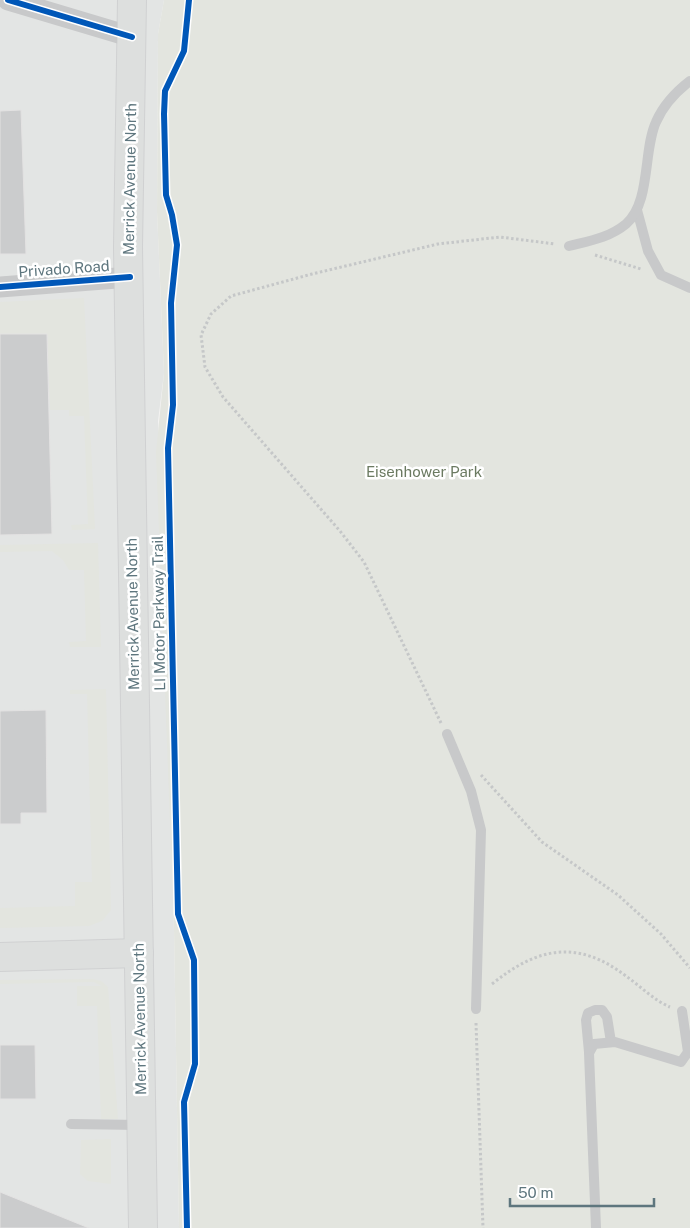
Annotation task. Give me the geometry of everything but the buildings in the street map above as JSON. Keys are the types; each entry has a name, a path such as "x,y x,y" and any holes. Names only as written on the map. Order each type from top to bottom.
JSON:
{"main road":[{"name":"Merrick Avenue North","path":"132,0 130,276 133,677 143,1228"},
{"path":"0,957 139,953"}],"street":[{"path":"8,0 132,36"},
{"name":"Privado Road","path":"0,287 130,276"}],"lane":[{"path":"569,246 604,237 626,224 637,210 656,122 677,91 690,81"},
{"path":"637,210 648,251 661,275 690,288"},
{"path":"447,734 471,791 481,830 476,1009"},
{"path":"596,1228 586,1020 588,1013 602,1010 607,1017 611,1042"},
{"path":"589,1053 594,1044 611,1042 681,1062 688,1052 682,1011"},
{"path":"71,1124 141,1126"}],"path":[{"path":"447,734 364,562 223,397 205,367 201,335 211,314 231,296 438,244 500,237 569,246 661,275"},
{"path":"479,774 542,842 618,895 661,934 690,968"},
{"path":"483,1228 476,1009 487,988 512,968 544,955 570,950 607,961 667,1006 682,1011"}],"shaded area":[{"path":"0,0 164,0 158,34 157,212 164,373 158,421 174,930 179,1228 0,1228"}],"green space":[{"name":"Eisenhower Park","path":"164,0 690,0 690,1228 179,1228 174,930 156,452 164,373 157,212 158,34"},
{"path":"84,298 95,529 72,530 71,525 88,524 84,416 69,416 69,410 50,410 47,334 0,336 0,302"},
{"path":"98,543 101,647 70,647 69,642 86,641 84,570 69,570 63,560 52,551 0,552 0,545"},
{"path":"106,689 111,910 102,921 89,926 0,928 0,908 75,906 75,882 92,882 87,694 70,694 70,690"},
{"path":"93,979 101,981 108,987 118,1119 101,1119 97,1006 77,1006 77,986 102,986 94,982 0,984 0,980"},
{"path":"111,1139 111,1184 88,1181 80,1174 81,1140"}],"cycle path":[{"path":"8,0 132,37"},
{"name":"LI Motor Parkway Trail","path":"187,1228 184,1102 195,1064 194,960 178,914 168,448 173,405 171,303 177,245 172,215 166,195 164,114 165,91 184,51 189,0"},
{"path":"0,287 130,277"}]}
